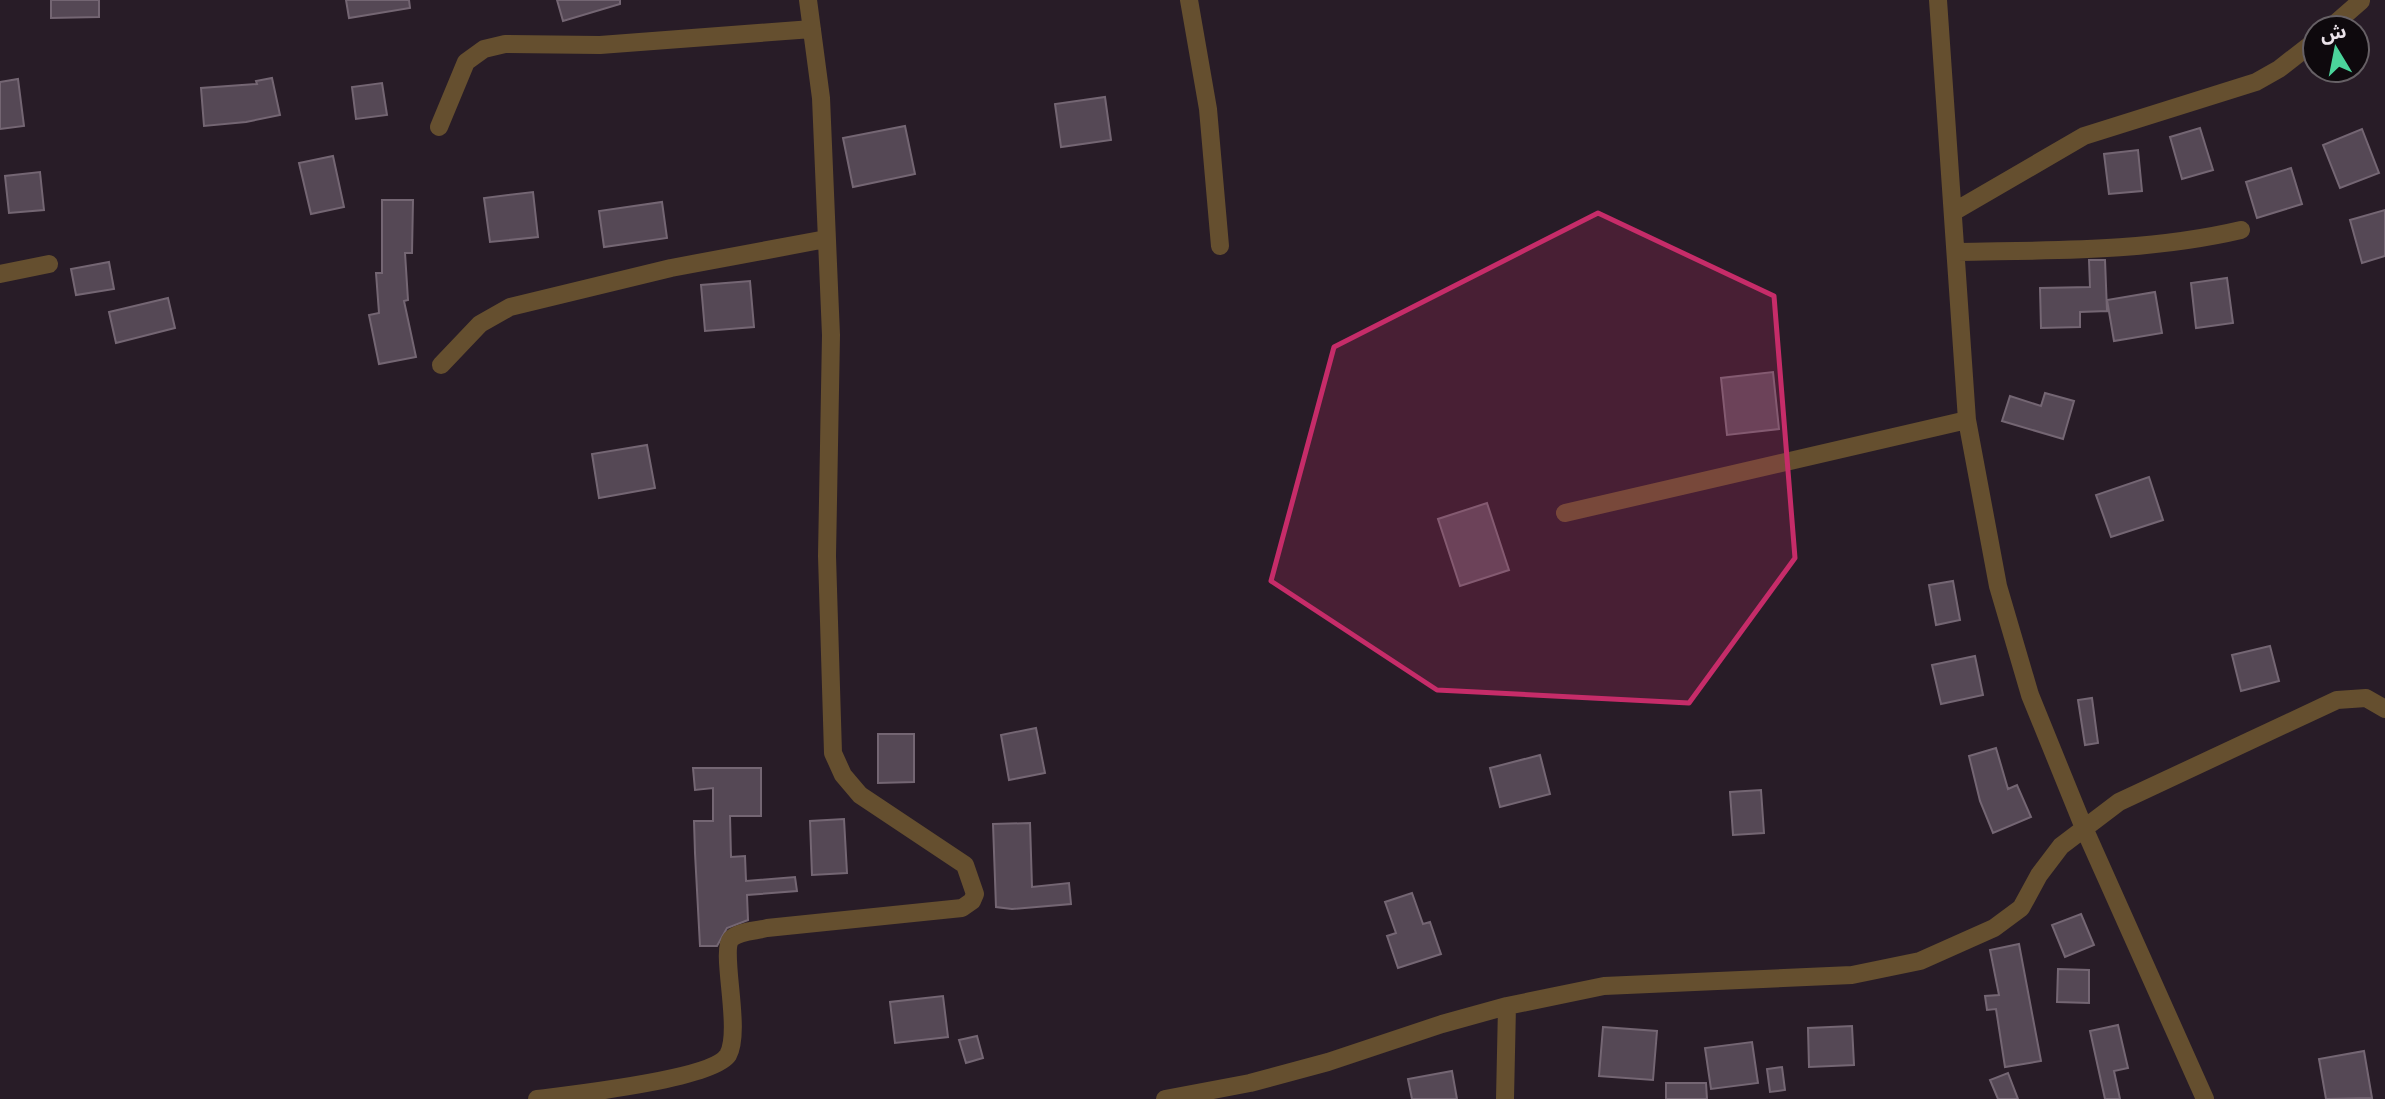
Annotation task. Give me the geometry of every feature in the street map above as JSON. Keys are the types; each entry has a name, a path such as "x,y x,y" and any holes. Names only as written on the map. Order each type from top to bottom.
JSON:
{"street":[{"path":"537,1099 654,1081 715,1066 727,1055 732,1035 732,985 726,954 730,941 735,936 767,928 962,908 972,901 975,894 965,865 860,795 843,775 833,753 827,556 831,335 821,98 808,0"},
{"path":"1189,0 1208,109 1220,246"},
{"path":"1938,0 1955,211 1967,420 1998,586 2031,695 2084,828 2205,1099"},
{"path":"2346,14 2361,1"},
{"path":"439,127 466,62 484,49 505,44 600,45 812,29"},
{"path":"1955,211 2084,136 2256,82 2301,51"},
{"path":"1957,252 2145,246 2203,239 2241,230"},
{"path":"441,365 480,324 510,307 671,268 826,239"},
{"path":"0,274 49,264"},
{"path":"1565,513 1967,420"},
{"path":"1165,1099 1250,1083 1328,1062 1442,1024 1507,1006 1604,986 1852,975 1920,961 1994,928 2021,908 2039,875 2061,846 2119,802 2317,708 2353,698 2366,698 2385,709"},
{"path":"1504,1099 1507,1006"}],"highlighted area":[{"path":"1598,213 1774,296 1795,558 1689,703 1437,690 1271,581 1334,347"}],"building":[{"path":"51,0 99,0 99,17 51,18"},
{"path":"346,0 409,0 410,8 349,18"},
{"path":"557,0 620,0 620,4 563,21"},
{"path":"272,78 280,115 204,126 201,88 257,84 256,81"},
{"path":"18,79 24,126 0,129 0,82"},
{"path":"382,83 387,115 356,119 352,87"},
{"path":"1105,97 1111,140 1061,147 1055,104"},
{"path":"905,126 915,174 853,187 843,138"},
{"path":"2200,128 2213,170 2182,179 2170,137"},
{"path":"2362,129 2379,173 2340,188 2323,145"},
{"path":"2138,150 2142,191 2109,194 2104,154"},
{"path":"333,156 344,207 311,214 299,163"},
{"path":"2291,168 2302,204 2257,218 2246,182"},
{"path":"40,172 44,210 9,213 5,176"},
{"path":"533,192 538,237 490,242 484,198"},
{"path":"382,200 413,200 412,253 405,253 408,300 404,301 416,357 379,364 369,315 379,313 376,273 382,273"},
{"path":"662,202 667,238 604,247 599,211"},
{"path":"2385,210 2385,256 2362,263 2350,220"},
{"path":"2089,260 2105,260 2107,311 2080,312 2080,327 2041,328 2040,288 2090,287"},
{"path":"109,262 114,289 76,295 71,269"},
{"path":"2227,278 2233,323 2196,328 2191,283"},
{"path":"750,281 754,327 705,331 701,285"},
{"path":"2155,292 2162,333 2114,341 2107,300"},
{"path":"168,298 175,328 116,343 109,312"},
{"path":"1773,372 1779,429 1727,435 1721,378"},
{"path":"2045,393 2074,401 2063,439 2002,421 2010,396 2041,406"},
{"path":"647,445 655,488 599,498 592,454"},
{"path":"2149,477 2163,520 2111,537 2096,495"},
{"path":"1487,503 1509,570 1460,586 1438,519"},
{"path":"1953,581 1960,620 1936,625 1929,585"},
{"path":"2270,646 2279,681 2241,691 2232,655"},
{"path":"1975,656 1983,695 1941,704 1932,665"},
{"path":"2092,698 2098,743 2085,745 2078,700"},
{"path":"1036,728 1045,773 1009,780 1001,735"},
{"path":"878,734 914,734 914,782 878,783"},
{"path":"1996,748 2008,789 2017,785 2031,817 1993,833 1980,801 1969,756"},
{"path":"1540,755 1550,794 1500,807 1490,768"},
{"path":"693,768 761,768 761,816 730,816 731,857 745,856 746,881 795,877 797,891 747,895 748,920 727,928 717,946 700,946 694,821 713,821 713,788 695,790"},
{"path":"1761,790 1764,833 1733,835 1730,792"},
{"path":"844,819 847,873 812,875 810,821"},
{"path":"1030,823 1032,887 1069,883 1071,904 1012,909 996,907 993,824"},
{"path":"1412,893 1423,924 1430,922 1441,954 1398,968 1387,936 1396,933 1385,902"},
{"path":"2081,914 2094,945 2065,957 2052,925"},
{"path":"2019,944 2041,1061 2005,1067 1996,1009 1987,1010 1985,996 1999,995 1990,950"},
{"path":"2058,969 2089,970 2089,1003 2057,1002"},
{"path":"943,996 948,1037 895,1043 890,1002"},
{"path":"2118,1025 2128,1068 2114,1071 2120,1099 2105,1099 2090,1031"},
{"path":"1852,1026 1854,1065 1809,1067 1808,1028"},
{"path":"1603,1027 1657,1031 1653,1080 1599,1076"},
{"path":"977,1036 983,1058 966,1063 959,1040"},
{"path":"1752,1042 1758,1083 1711,1089 1705,1048"},
{"path":"2364,1051 2372,1098 2326,1099 2319,1059"},
{"path":"1782,1067 1785,1090 1770,1092 1767,1069"},
{"path":"1452,1071 1457,1099 1412,1099 1408,1079"},
{"path":"2008,1073 2018,1099 1998,1099 1990,1080"},
{"path":"1666,1083 1706,1083 1707,1099 1666,1099"}]}
